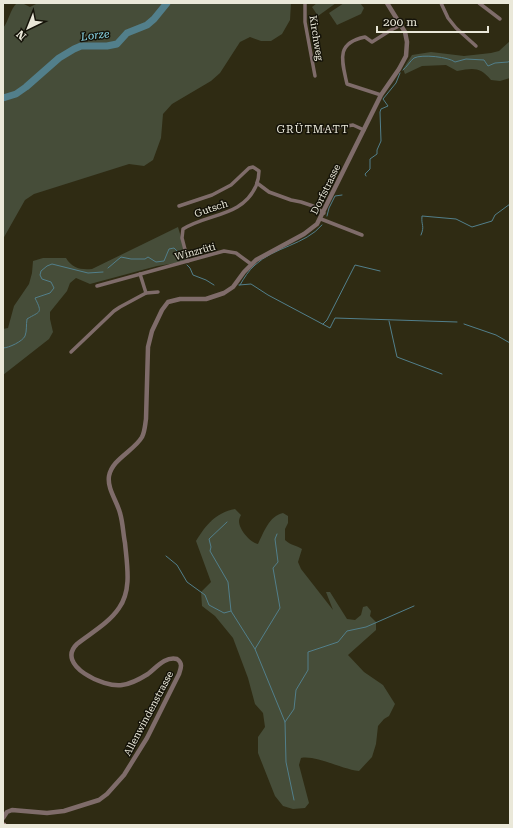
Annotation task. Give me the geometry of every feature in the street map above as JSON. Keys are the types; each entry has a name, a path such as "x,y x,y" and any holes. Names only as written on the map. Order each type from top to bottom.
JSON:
{"street":[{"name":"Kirchweg","path":"305,3 305,22 315,76"},
{"name":"Dorfstrasse","path":"154,326 168,302 180,299 206,299 224,293 232,287 251,264 312,229 321,219 381,95 406,56 407,42 401,25 387,3"},
{"path":"441,3 448,18 456,28 476,46"},
{"path":"479,3 500,20"},
{"path":"381,95 347,84 342,64 343,51 345,47 356,39 365,37 372,42 390,30 401,25"},
{"path":"318,131 353,125 364,130"},
{"name":"Gutsch","path":"179,206 212,195 231,185 249,168 253,167 259,171 257,183 248,200 240,206 192,223 183,229 182,238 188,261"},
{"path":"257,183 269,192 313,206 324,213"},
{"path":"321,219 362,235"},
{"name":"Winzrüti","path":"97,286 224,251 240,255 251,264"},
{"path":"140,274 146,293"},
{"path":"71,352 114,311 146,293 158,292"},
{"name":"Allenwindenstrasse","path":"3,818 7,812 12,810 47,812 64,811 99,800 107,794 124,775 147,738 182,668 179,660 171,658 136,681 116,686 98,680 83,672 73,663 71,656 74,647 119,609 126,594 128,581 122,521 109,485 109,476 113,467 138,442 144,430 146,419 148,347 149,338 154,326"}],"green space":[{"path":"17,3 22,3 30,7 38,3 291,3 290,20 282,34 271,41 261,41 250,37 240,42 220,73 211,81 172,104 163,114 161,138 153,160 144,166 129,164 34,194 25,200 3,239 3,28"},
{"path":"317,3 336,3 318,16 312,7"},
{"path":"344,3 360,3 364,8 361,14 337,25 329,13"},
{"path":"510,41 510,78 500,81 491,80 480,71 468,69 457,71 446,65 422,66 405,74 403,69 412,55 431,52 464,56 491,53 499,51"},
{"path":"178,227 188,261 157,266 90,284 76,278 70,283 67,291 50,312 53,332 49,339 3,375 3,329 8,328 14,306 29,284 33,261 43,258 66,258 77,268 92,269"},
{"path":"235,509 241,515 239,521 243,532 252,541 258,544 274,517 283,513 288,516 288,523 285,529 285,540 302,549 298,562 301,569 333,610 326,592 330,592 347,619 355,620 361,615 363,607 367,606 371,611 370,616 376,622 376,630 348,655 364,672 383,685 395,704 389,716 378,726 376,744 372,757 359,771 344,768 314,758 301,758 299,765 309,803 305,808 293,809 283,806 275,796 258,753 258,737 265,727 263,713 255,704 248,678 233,638 215,616 202,606 201,592 211,582 196,541 212,520 222,513"}],"waterway":[{"name":"Lorze","path":"3,98 16,94 59,58 74,49 81,46 107,46 117,44 127,33 147,25 167,3"},
{"path":"403,70 414,58 423,56 442,57 455,62 466,59 484,60 488,66 495,63 510,61"},
{"path":"366,176 365,174 370,169 370,159 377,154 381,141 380,112 381,109 388,106 383,99 396,83 400,73"},
{"path":"327,216 335,196 342,195"},
{"path":"421,235 423,227 422,216 456,219 472,227 492,221 495,215 510,204"},
{"path":"240,285 251,269 263,259 307,237 322,225"},
{"path":"108,268 121,257 131,259 145,259 148,257 156,262 164,261 169,249 174,248 178,252 180,258"},
{"path":"3,348 16,344 24,338 27,319 39,312 39,307 35,298 50,293 54,288 51,282 42,279 40,275 41,271 47,266 52,264 88,273 103,272"},
{"path":"187,265 193,275 214,285"},
{"path":"323,324 327,320 355,265 380,271"},
{"path":"239,285 251,284 268,295 330,328 335,318 457,322"},
{"path":"389,321 397,357 442,374"},
{"path":"464,324 496,335 510,343"},
{"path":"227,522 209,539 211,547 210,551 228,582 231,611 255,649"},
{"path":"277,534 275,539 278,562 273,568 280,608 255,649 285,722 286,762 294,800"},
{"path":"166,556 177,565 187,582 205,595 209,605 224,613 231,611"},
{"path":"285,722 294,709 296,690 308,670 308,652 338,642 347,631 366,627 414,606"}],"district":[{"name":"GRÜTMATT","path":"313,129"}]}
